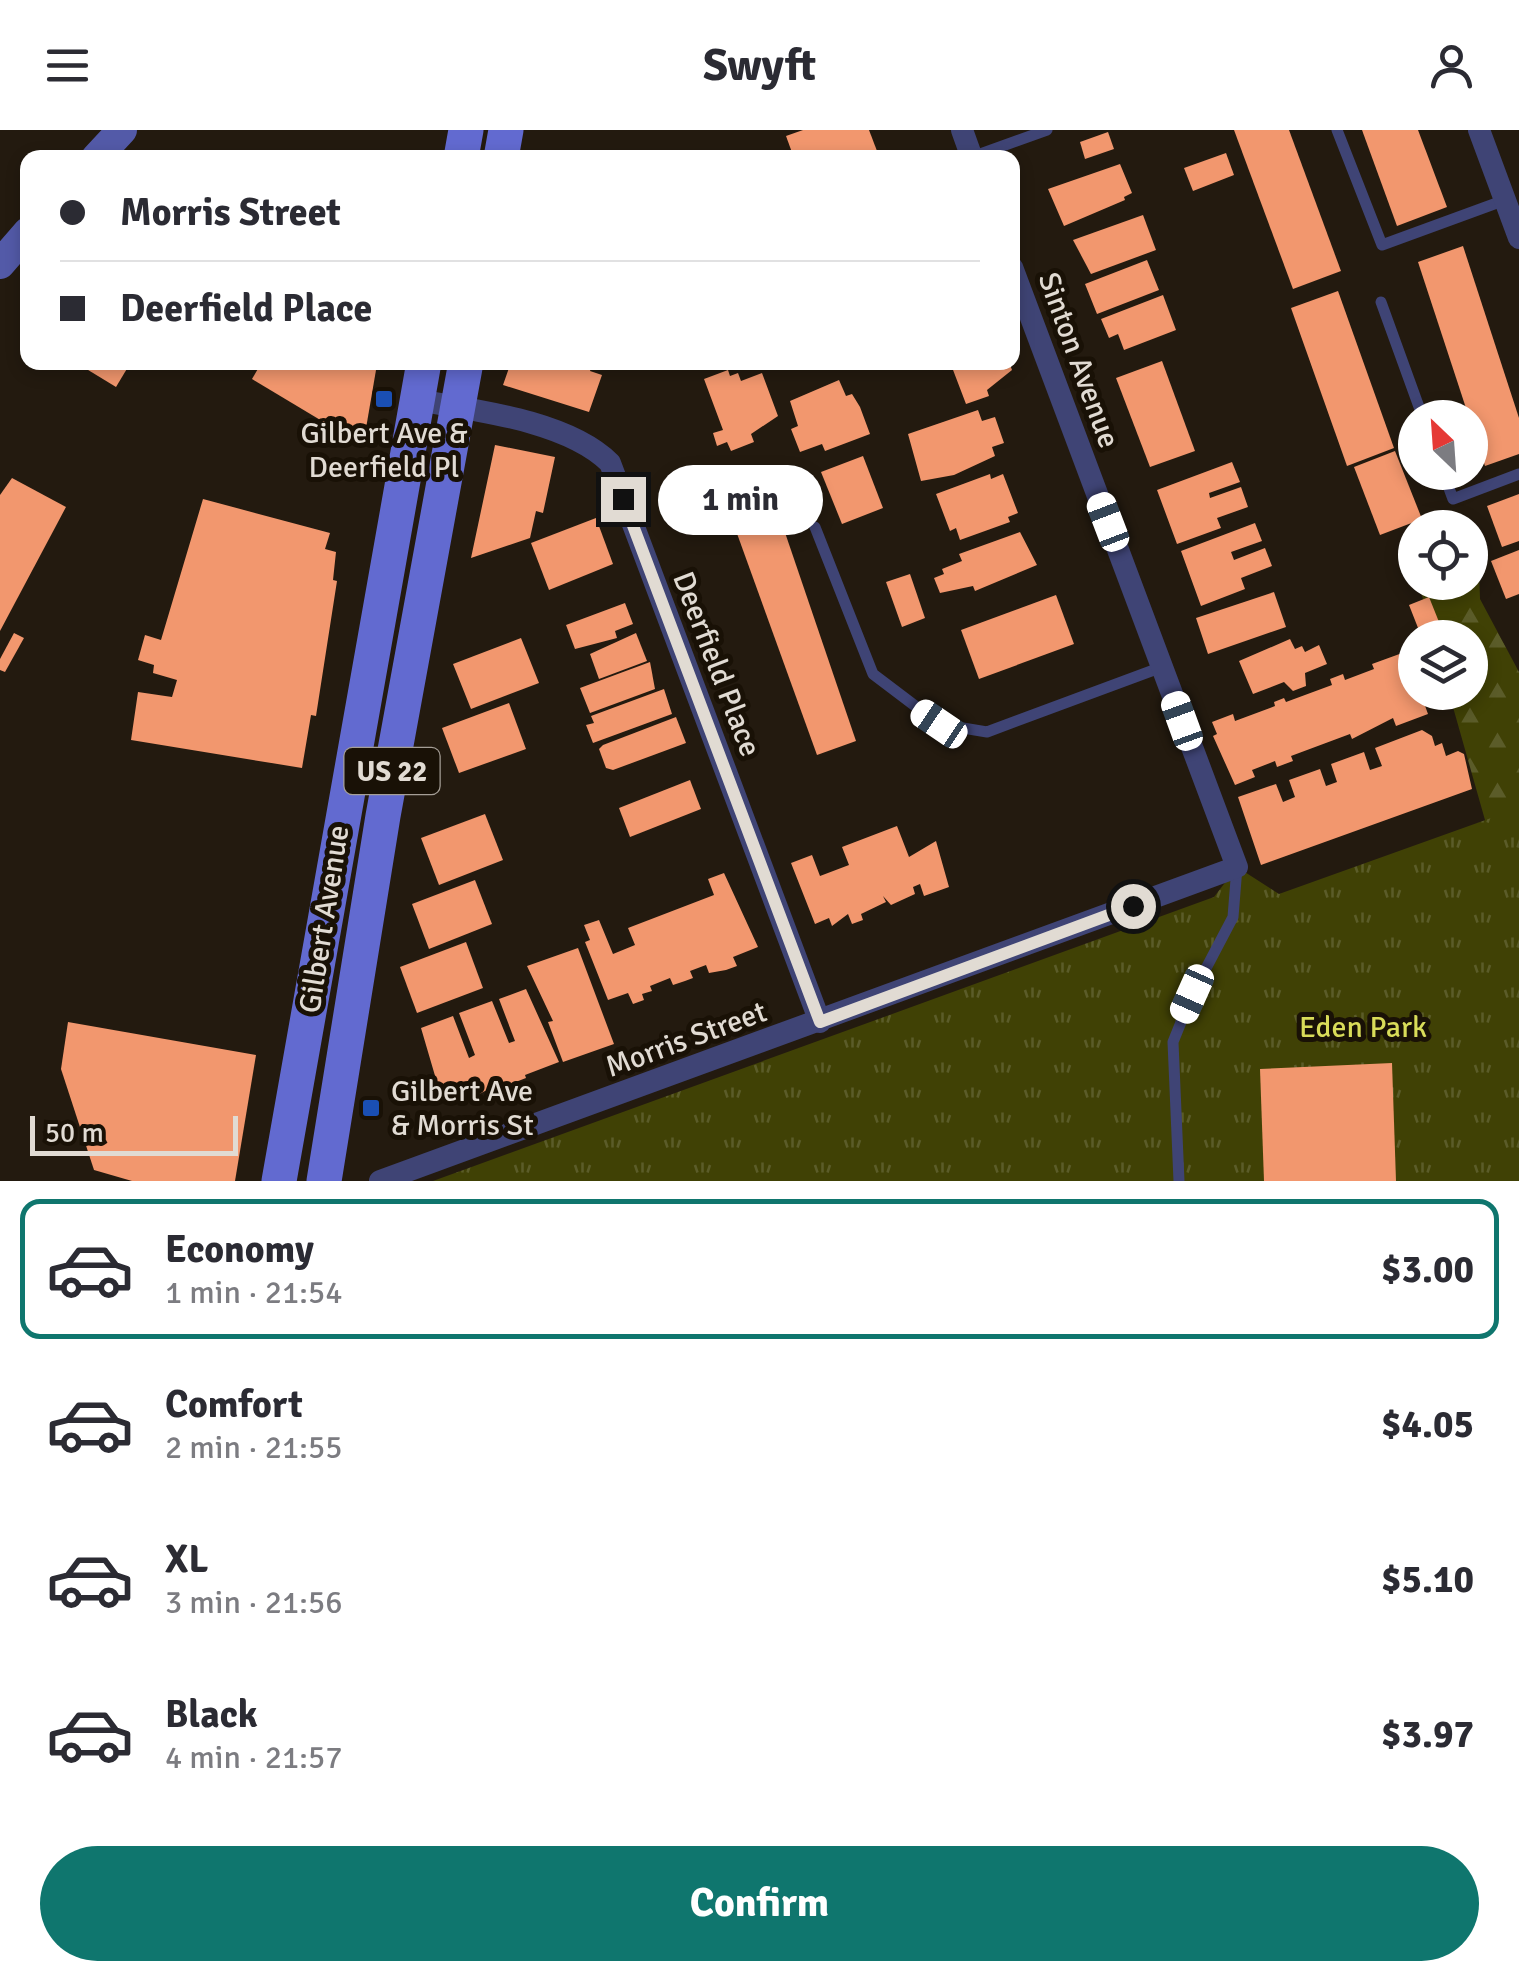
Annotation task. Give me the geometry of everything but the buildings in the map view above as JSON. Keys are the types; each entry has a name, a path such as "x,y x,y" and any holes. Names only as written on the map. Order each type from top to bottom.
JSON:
{"main road":[{"name":"Gilbert Avenue","path":"279,1181 423,370"},
{"name":"Gilbert Avenue","path":"324,1181 383,816 465,370"}],"street":[{"path":"103,150 122,130"},
{"path":"1479,130 1519,238"},
{"path":"0,264 20,241"},
{"name":"Sinton Avenue","path":"1020,288 1237,867"},
{"name":"Deerfield Place","path":"417,400 459,407 577,439 610,463 820,1022"},
{"name":"Morris Street","path":"380,1181 1237,867"}],"lane":[{"path":"994,150 1048,130"},
{"path":"1338,130 1382,245 1505,200"},
{"path":"1381,302 1416,400"},
{"path":"1488,486 1519,474"},
{"path":"1450,490 1453,499 1477,490"},
{"path":"816,528 872,674 939,724 987,732 1162,668"},
{"path":"1178,1181 1173,1042 1192,994 1233,917 1237,867"}],"green space":[{"path":"1423,600 1481,600 1519,672 1519,1181 1473,931 1485,820 1454,710 1488,710 1488,620 1429,620"},
{"name":"Eden Park","path":"1519,808 1519,1181 433,1181 1214,897 1237,867 1279,894"}],"place":[{"name":"Gilbert Ave & Deerfield Pl","path":"384,399"},
{"name":"Gilbert Ave & Morris St","path":"371,1108"}],"route":[{"path":"623,499 820,1022 1133,906"}]}
